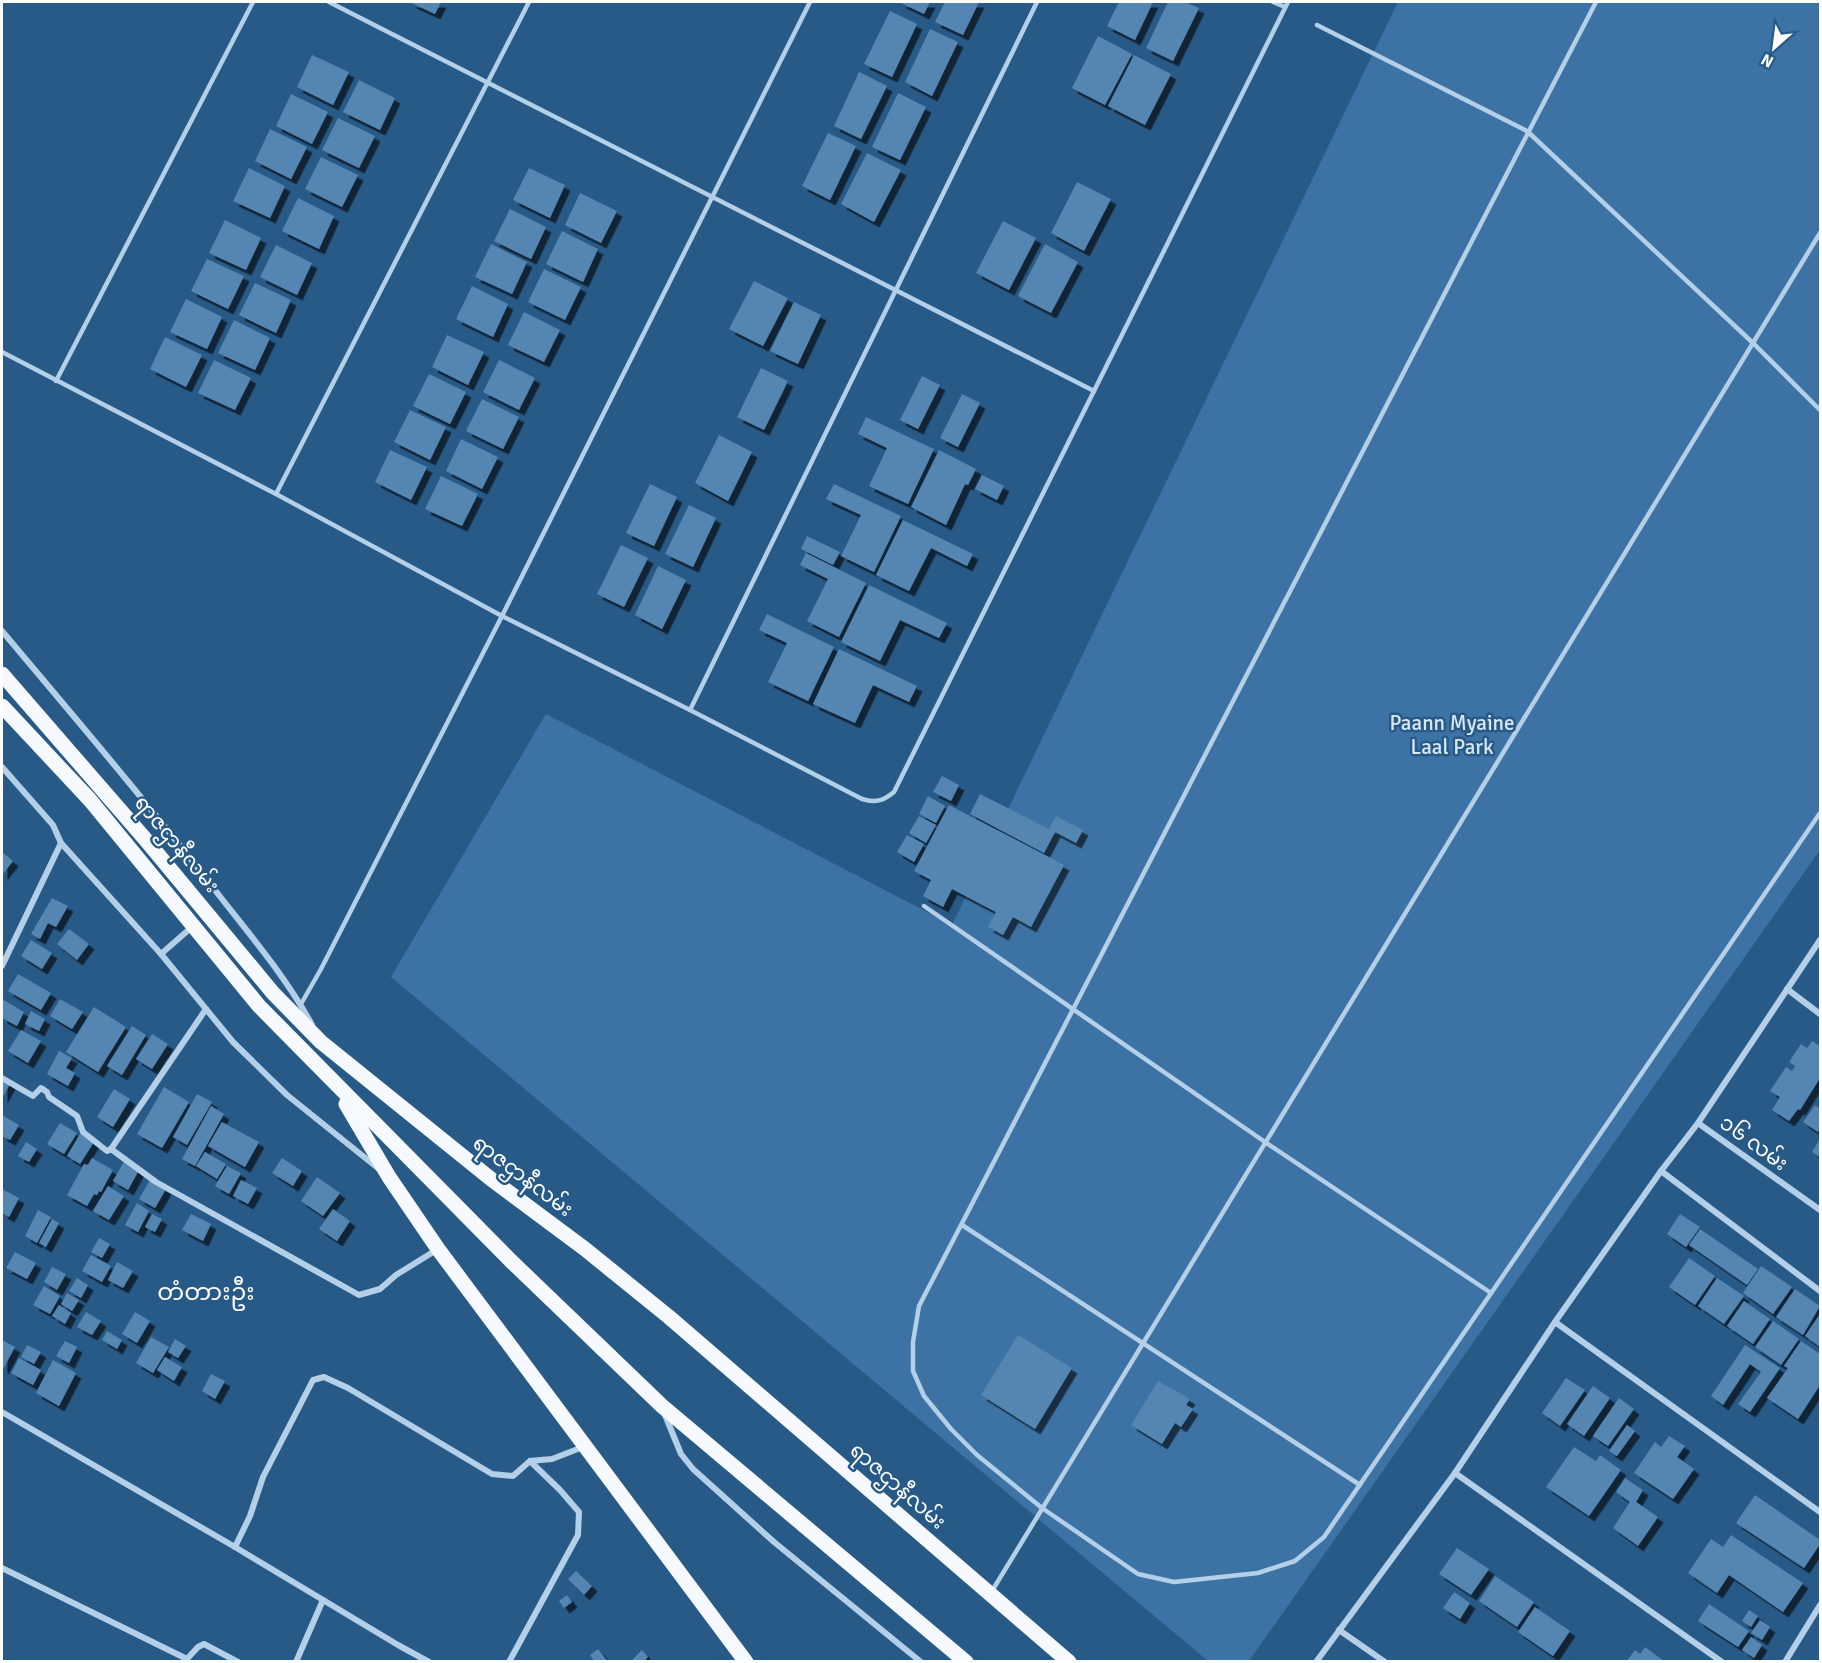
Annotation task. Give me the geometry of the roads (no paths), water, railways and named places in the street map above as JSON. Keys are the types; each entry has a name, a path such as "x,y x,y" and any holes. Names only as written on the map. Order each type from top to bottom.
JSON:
{"main road":[{"name":"ရာဇဌာနီလမ်း","path":"2,674 139,831 273,993 321,1042 491,1179 585,1249 669,1317 1069,1662"},
{"name":"ရာဇဌာနီလမ်း","path":"2,706 90,800 259,1006 511,1262 662,1406 966,1662"},
{"path":"321,1042 334,1084 389,1177 438,1249 746,1662"}],"street":[{"path":"2,631 176,839 301,1004 321,1042"},
{"path":"2,767 53,825 61,843 160,954 233,1042 287,1095 389,1177"},
{"path":"2,966 61,843"},
{"path":"160,954 194,925"},
{"path":"1316,1662 1455,1473 1555,1322 1661,1171 1698,1123 1821,940"},
{"path":"1787,988 1821,1014"},
{"path":"2,1078 33,1096 41,1088 49,1097 77,1116 82,1132 107,1151 111,1149 206,1009"},
{"name":"၁၆ လမ်း","path":"1698,1123 1821,1210"},
{"path":"111,1149 156,1182 359,1295 380,1289 396,1275 438,1249"},
{"path":"1661,1171 1821,1291"},
{"path":"1555,1322 1821,1512"},
{"path":"235,1547 250,1516 262,1477 313,1380 324,1377 348,1388 492,1474 513,1476 530,1461 552,1459 587,1446"},
{"path":"662,1406 681,1454 693,1469 774,1542 921,1662"},
{"path":"2,1412 429,1662"},
{"path":"509,1662 578,1535 579,1512 530,1461"},
{"path":"1455,1473 1722,1662"},
{"path":"2,1568 187,1659 204,1644 238,1662"},
{"path":"296,1662 323,1600"},
{"path":"1785,1662 1821,1605"},
{"path":"1339,1630 1385,1662"}],"lane":[{"path":"57,381 253,2"},
{"path":"329,2 1094,391"},
{"path":"276,494 529,2"},
{"path":"301,1004 502,616 810,2"},
{"path":"690,710 1037,2"},
{"path":"1273,2 1285,7"},
{"path":"2,352 276,494 502,616 862,799 874,802 886,799 894,792 1288,2"},
{"path":"1596,2 919,1306 913,1342 913,1371 924,1396 951,1429 977,1455 1042,1508 1137,1574 1174,1582 1258,1573 1295,1561 1324,1537 1821,813"},
{"path":"1317,25 1527,131 1821,410"},
{"path":"991,1593 1821,233"},
{"path":"924,906 1265,1142 1491,1293"},
{"path":"962,1225 1360,1485"}],"district":[{"name":"တံတားဦး","path":"206,1292"}],"park label":[{"name":"Paann Myaine Laal Park","path":"1452,735"}]}
